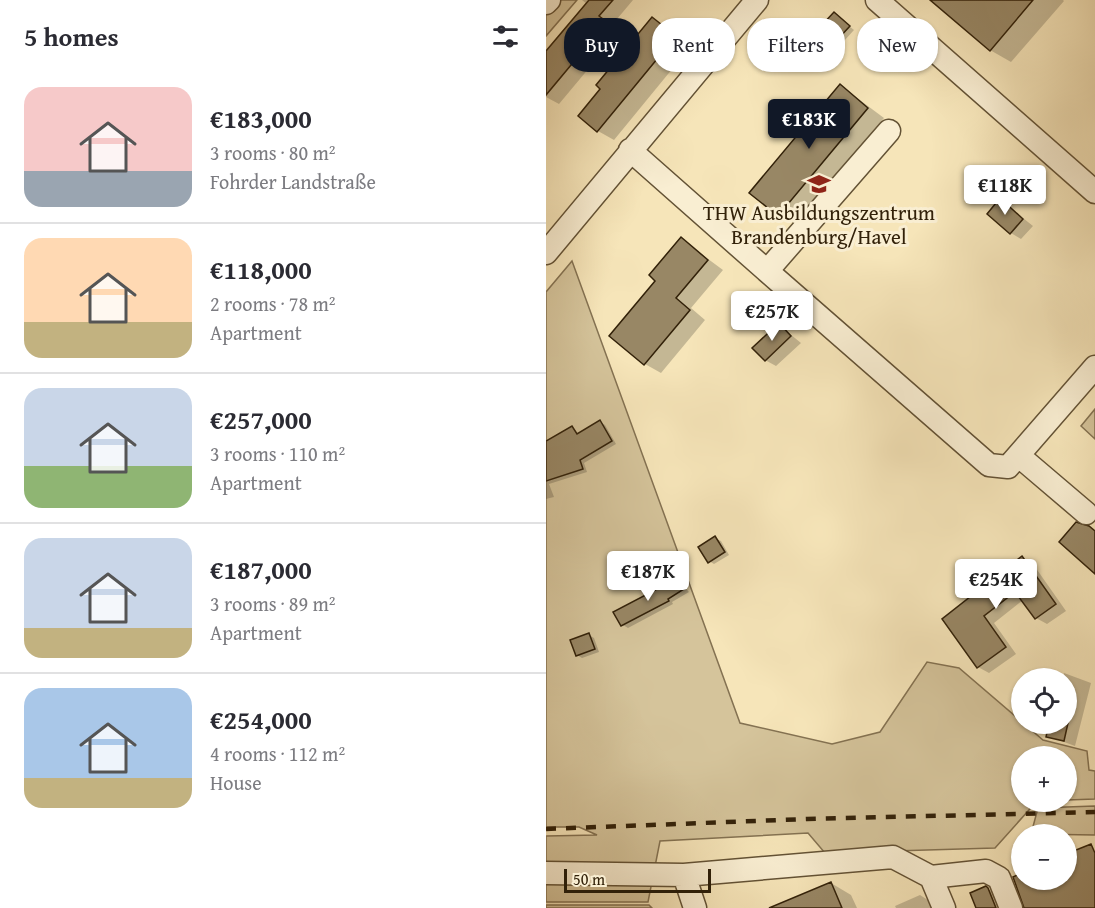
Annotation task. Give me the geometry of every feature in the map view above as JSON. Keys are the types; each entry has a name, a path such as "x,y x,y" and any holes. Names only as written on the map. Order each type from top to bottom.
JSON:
{"street":[{"path":"546,253 554,227 630,150 757,0"},
{"path":"877,0 1095,192"},
{"path":"767,271 889,131"},
{"path":"630,150 767,271 877,377 989,465 1008,467 1095,367"},
{"path":"1019,456 1086,513"},
{"path":"546,873 684,875 893,857 931,877 986,872 999,878 1011,908"},
{"path":"684,875 695,908"},
{"path":"931,877 944,908"}],"shaded area":[{"path":"546,0 577,0 546,36"},
{"path":"572,261 740,723 832,744 880,732 927,662 959,668 1011,713 1011,734 1036,734 1043,740 1067,746 1011,746 1011,812 1027,812 1016,824 1011,824 1011,830 995,848 825,853 808,833 660,841 648,902 546,902 546,836 597,835 579,827 546,827 546,292"},
{"path":"1095,409 1095,439 1081,426"},
{"path":"1077,748 1087,751 1089,770 1095,771 1095,799 1077,800"},
{"path":"1095,806 1095,835 1077,835 1077,824 1034,824 1037,812 1077,812 1077,807"},
{"path":"546,905 649,905 652,908 546,908"}],"building":[{"path":"589,0 613,0 599,16 602,18 574,18"},
{"path":"930,0 1033,0 990,51"},
{"path":"834,12 841,18 828,18"},
{"path":"653,18 652,65 597,132 578,116 600,89 596,85 607,72 640,72 640,32"},
{"path":"845,22 850,26 845,31"},
{"path":"564,30 565,72 546,95 546,51"},
{"path":"840,84 868,108 778,216 749,193"},
{"path":"1000,198 1023,219 1010,234 987,214"},
{"path":"681,237 708,260 676,298 690,310 644,365 609,336 655,281 649,275"},
{"path":"779,323 791,336 765,361 752,348"},
{"path":"600,420 612,441 580,460 583,469 546,481 546,441 572,426 577,434"},
{"path":"1076,522 1089,526 1095,531 1095,574 1059,542"},
{"path":"715,536 725,552 708,563 698,547"},
{"path":"1022,556 1056,604 1035,619 1015,592 984,616 1006,647 977,668 942,619"},
{"path":"678,578 684,589 668,599 669,601 621,626 613,612"},
{"path":"589,633 595,649 576,656 570,640"},
{"path":"1047,734 1066,734 1064,741 1046,737"},
{"path":"1091,844 1095,853 1095,908 1024,908 1018,890 1077,890 1077,850"},
{"path":"831,882 842,908 769,908"},
{"path":"986,886 996,908 976,908 970,893"}],"railway":[{"path":"546,829 807,819 1095,812"}],"place":[{"name":"THW Ausbildungszentrum Brandenburg/Havel","path":"819,184"}]}
